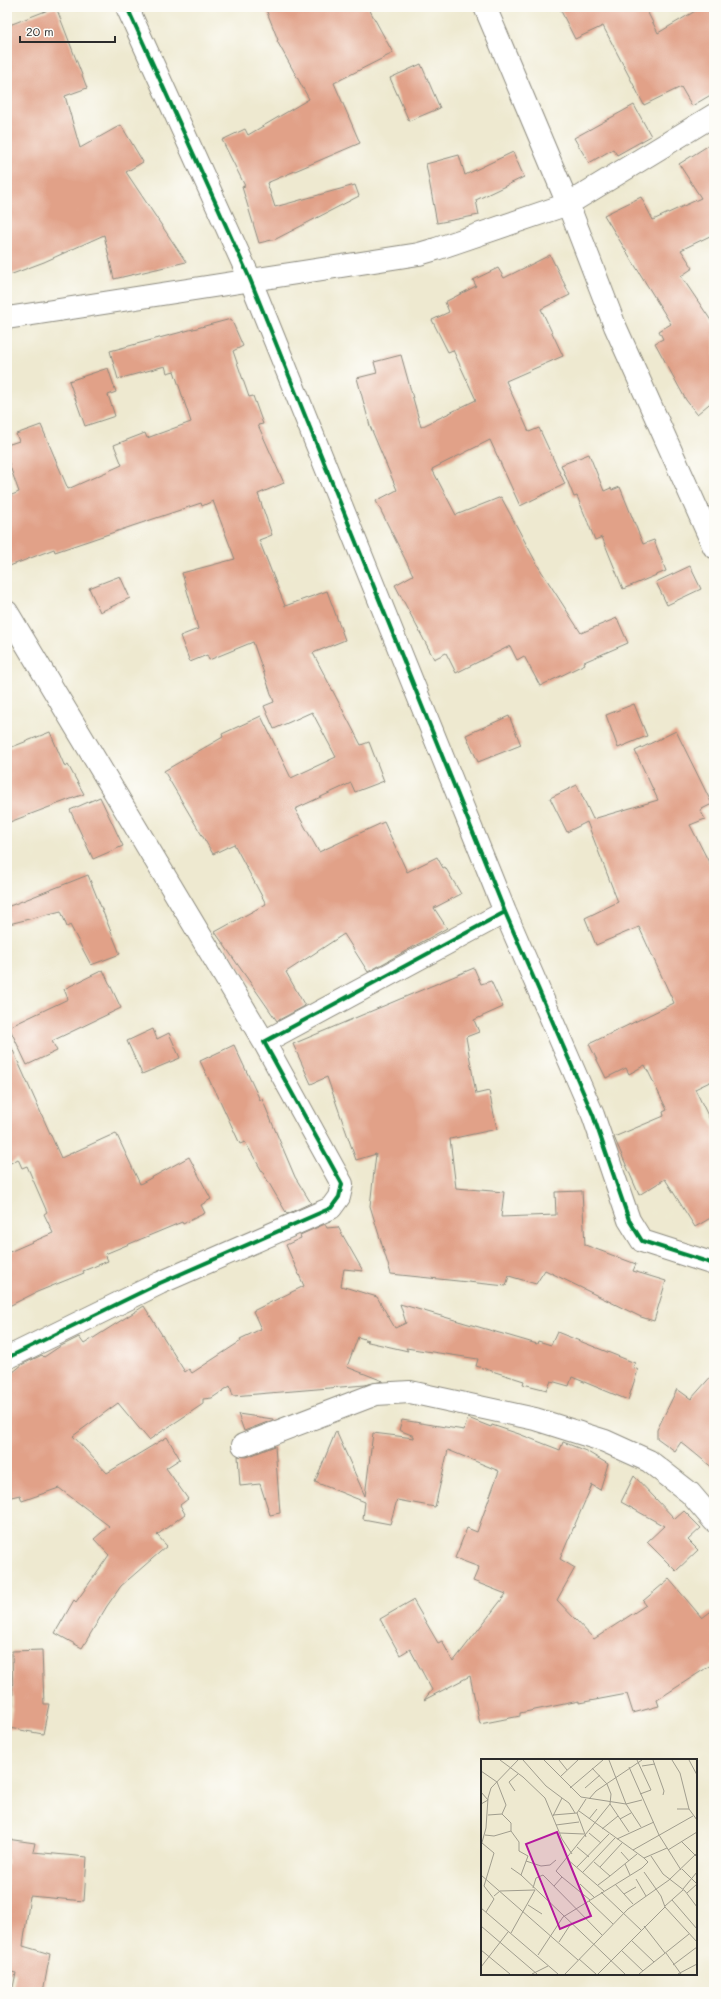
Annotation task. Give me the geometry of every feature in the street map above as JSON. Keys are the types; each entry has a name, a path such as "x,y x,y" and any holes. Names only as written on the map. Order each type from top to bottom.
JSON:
{"street":[{"path":"127,7 250,279 505,912 593,1115 629,1220 642,1241 714,1264"},
{"path":"486,7 568,204 615,326 714,547"},
{"path":"7,318 418,254 568,204 714,115"},
{"path":"7,612 264,1042 342,1184 339,1197 331,1208 160,1283 7,1358"},
{"path":"264,1042 505,912"},
{"path":"243,1445 376,1394 410,1392 535,1419 605,1441 649,1461 690,1493 714,1521"}],"building":[{"path":"56,7 87,88 65,96 80,148 121,125 143,162 126,172 186,262 114,279 104,235 44,262 7,276 7,26"},
{"path":"265,7 368,7 393,53 334,83 360,143 267,183 275,207 355,185 359,196 276,239 259,243 242,187 245,186 222,140 245,129 248,135 309,99 277,41 278,40"},
{"path":"559,7 645,7 658,33 702,7 714,7 714,93 692,106 681,87 644,105 603,26 575,39"},
{"path":"421,64 440,108 409,121 390,78"},
{"path":"634,105 651,136 617,155 613,149 589,163 574,138"},
{"path":"714,142 714,234 681,250 693,268 681,276 714,325 714,400 697,414 686,400 655,343 663,339 659,331 671,324 604,215 641,197 653,220 701,198 679,164"},
{"path":"513,152 524,177 476,200 479,215 437,223 426,164 459,155 465,175"},
{"path":"550,255 570,295 541,309 563,356 506,381 529,432 539,428 565,484 520,506 490,440 432,469 456,515 501,497 538,566 581,633 617,618 628,643 584,662 585,664 540,686 524,656 517,660 510,646 456,673 446,653 434,659 395,585 413,575 376,501 397,490 370,426 357,378 377,373 374,362 401,355 421,427 476,400 453,350 448,352 432,320 449,312 445,302 476,286 473,280 498,268 504,278"},
{"path":"231,319 243,346 233,351 249,397 253,396 263,424 258,425 284,483 258,494 272,535 259,540 285,606 327,591 345,640 313,653 361,745 369,742 384,781 355,792 351,783 295,809 319,852 384,822 407,872 437,857 443,868 445,867 461,894 434,908 447,928 368,972 344,934 286,972 305,1006 277,1021 215,932 266,904 234,844 213,854 164,771 223,737 222,734 261,716 291,778 336,757 312,712 274,729 264,706 274,702 253,642 209,660 207,655 190,662 180,636 198,629 182,573 235,559 213,501 202,506 201,503 55,552 54,549 7,567 7,497 19,492 7,458 7,445 19,441 16,434 41,425 68,489 122,465 114,445 145,433 147,438 191,422 174,371 167,373 165,366 118,379 110,351"},
{"path":"108,368 116,392 108,395 115,416 85,426 69,381"},
{"path":"589,454 604,491 611,488 612,490 620,487 643,544 654,540 666,571 623,589 602,537 595,540 577,496 574,497 561,465"},
{"path":"690,566 701,589 667,605 656,582"},
{"path":"120,576 130,598 100,612 89,588"},
{"path":"634,704 647,736 618,748 606,715"},
{"path":"509,716 521,745 478,762 466,735"},
{"path":"676,731 712,804 700,810 705,819 690,825 714,872 714,1080 695,1089 714,1128 714,1216 695,1227 665,1179 639,1195 614,1137 664,1116 663,1112 667,1110 645,1065 629,1074 626,1068 606,1078 589,1044 674,1003 639,927 596,945 585,918 618,902 587,822 567,832 550,798 577,785 593,819 658,800 635,751"},
{"path":"50,732 65,767 68,765 84,794 7,823 7,749"},
{"path":"100,797 123,846 93,859 70,810"},
{"path":"88,875 120,954 91,965 70,925 67,927 61,911 9,924 7,907"},
{"path":"474,968 481,984 491,981 503,1007 474,1020 479,1032 466,1037 476,1094 489,1091 497,1129 450,1139 456,1188 504,1192 501,1217 556,1215 555,1192 582,1191 585,1245 636,1264 633,1271 666,1281 654,1321 641,1317 545,1270 536,1284 509,1276 506,1286 391,1274 370,1206 376,1154 356,1160 327,1077 311,1084 293,1044"},
{"path":"103,970 121,1008 52,1041 57,1051 27,1065 9,1027 68,999 64,989"},
{"path":"153,1029 157,1039 169,1033 180,1058 142,1074 127,1041"},
{"path":"7,1037 61,1158 116,1133 140,1184 189,1157 211,1199 201,1205 205,1213 183,1224 182,1222 105,1254 108,1261 83,1271 84,1273 37,1292 7,1307 7,1253 53,1233 44,1214 47,1212 27,1166 22,1168 18,1159 7,1165"},
{"path":"234,1045 260,1100 262,1099 295,1177 311,1203 287,1214 245,1142 240,1144 200,1061"},
{"path":"325,1224 327,1228 338,1227 363,1271 344,1269 341,1286 377,1297 395,1328 406,1323 400,1304 537,1344 538,1341 551,1345 557,1332 635,1363 633,1367 638,1370 628,1400 572,1377 569,1386 551,1381 547,1390 523,1384 524,1381 476,1366 478,1359 406,1348 408,1351 364,1341 368,1340 358,1337 347,1367 383,1381 365,1385 233,1396 230,1386 212,1398 203,1399 203,1404 149,1440 118,1403 73,1436 107,1473 167,1437 180,1459 166,1468 188,1499 180,1505 185,1514 157,1535 167,1546 121,1586 107,1606 82,1648 55,1633 74,1600 76,1602 109,1555 94,1539 109,1526 59,1488 22,1501 20,1495 7,1498 7,1377 23,1364 42,1355 44,1357 59,1347 79,1337 84,1344 144,1306 185,1372 189,1369 192,1373 241,1341 240,1339 261,1329 253,1311 304,1286 286,1245 301,1238 300,1235"},
{"path":"714,1373 714,1469 681,1442 675,1451 657,1438 657,1430 677,1389 691,1399"},
{"path":"238,1414 273,1419 273,1420 244,1431"},
{"path":"468,1418 491,1427 492,1425 519,1434 560,1450 563,1442 586,1451 608,1464 600,1490 592,1485 560,1559 575,1568 557,1600 594,1639 646,1605 643,1601 669,1579 702,1618 714,1609 714,1663 657,1700 659,1706 633,1713 627,1694 579,1703 579,1701 520,1713 520,1716 480,1724 470,1676 424,1700 432,1690 410,1649 400,1655 380,1619 413,1600 438,1643 442,1641 453,1662 506,1594 473,1581 479,1567 455,1558 467,1528 477,1532 499,1471 448,1450 435,1507 397,1500 390,1524 363,1519 365,1502 315,1482 336,1431 365,1496 373,1433 414,1438 414,1436 399,1430 402,1420 464,1430"},
{"path":"275,1446 280,1513 270,1515 260,1484 240,1486 238,1456 247,1457"},
{"path":"634,1476 675,1519 684,1511 701,1528 688,1540 698,1550 676,1571 647,1542 664,1526 621,1502"},
{"path":"42,1650 44,1704 49,1704 43,1734 9,1728 13,1704 12,1651"},
{"path":"7,1839 35,1843 33,1852 87,1857 84,1901 30,1896 23,1946 50,1954 43,1992 12,1992 16,1973 7,1971"}],"cycle path":[{"path":"127,7 250,279 505,912 593,1115 629,1220 642,1241 714,1264"},
{"path":"7,1358 160,1283 331,1208 339,1197 342,1184 264,1042 505,912"}]}
